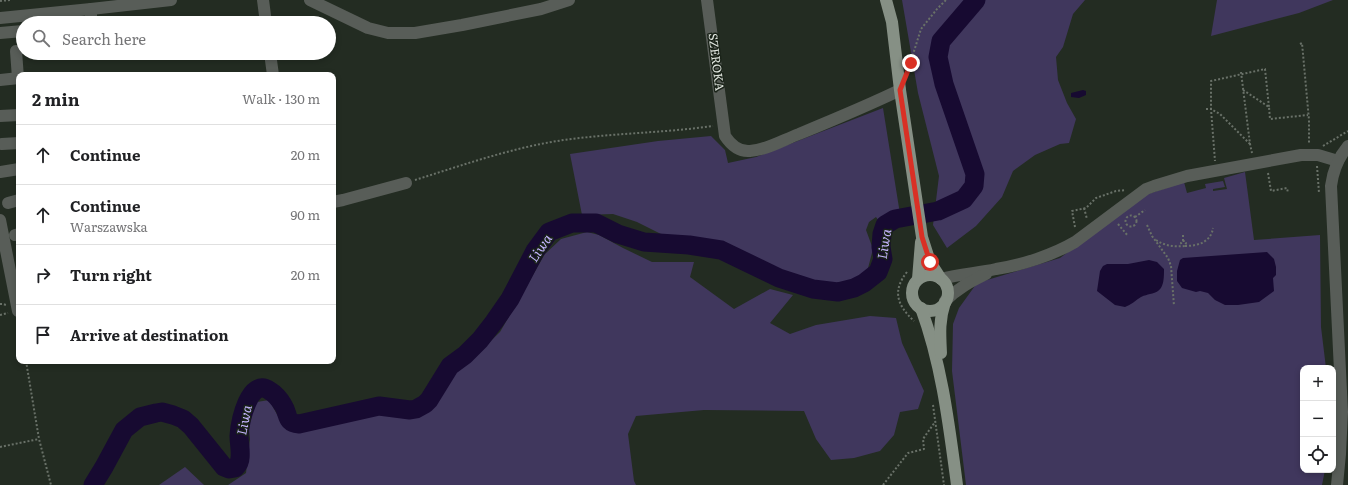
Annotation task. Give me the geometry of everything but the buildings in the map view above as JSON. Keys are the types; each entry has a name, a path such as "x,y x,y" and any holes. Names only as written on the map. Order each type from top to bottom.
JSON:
{"main road":[{"path":"886,0 892,22 900,90 922,237 930,262 945,283 947,289 947,295 940,315 942,384"},
{"path":"892,22 893,0"},
{"path":"922,237 918,279 912,289 912,295 914,301 921,308 930,332 942,384 957,485"},
{"path":"918,279 929,275 941,279"},
{"path":"921,308 932,310 937,309 945,301"}],"street":[{"path":"20,16 171,0"},
{"path":"263,0 265,16"},
{"path":"310,0 368,28 388,32 415,33 468,24 533,10 569,0"},
{"name":"SZEROKA","path":"708,0 726,136 731,144 737,148 748,152 765,148 852,112 900,90"},
{"path":"91,9 91,16"},
{"path":"0,18 16,16"},
{"path":"0,33 16,32"},
{"path":"17,60 18,72"},
{"path":"271,60 273,72"},
{"path":"0,80 16,78"},
{"path":"0,116 16,115"},
{"path":"2,144 16,143"},
{"path":"1337,485 1342,412 1331,186 1338,161 1348,146"},
{"path":"941,279 996,269 1038,258 1064,248 1075,242 1146,189 1187,176 1284,157 1308,154 1313,151 1338,161"},
{"path":"0,172 16,169"},
{"path":"336,201 406,182"},
{"path":"0,220 16,301"},
{"path":"945,301 965,284 996,269"}],"path":[{"path":"0,1 10,0"},
{"path":"908,70 921,29 946,0"},
{"path":"1300,44 1302,43 1308,115 1313,151 1348,131"},
{"path":"1216,164 1211,108 1211,81 1241,73 1265,69 1270,119 1308,115"},
{"path":"1241,73 1252,152"},
{"path":"1243,90 1269,107"},
{"path":"1206,109 1211,108 1220,114 1250,144"},
{"path":"406,182 517,150 563,140 685,130 724,124"},
{"path":"1268,172 1271,191 1287,188 1288,193"},
{"path":"1126,224 1125,220 1128,216 1132,215 1135,217 1145,210"},
{"path":"1128,236 1121,227 1126,224 1129,226 1134,225 1136,222 1135,217"},
{"path":"1147,225 1153,238 1168,258 1171,266 1174,306"},
{"path":"1153,238 1169,246 1199,244 1204,242 1210,236 1213,228"},
{"path":"1183,235 1183,241 1181,243 1184,246"},
{"path":"1183,241 1186,243 1184,246"},
{"path":"908,270 900,280 898,293 900,305 916,324"},
{"path":"26,364 39,439 51,485"},
{"path":"932,400 944,485"},
{"path":"883,485 908,453 924,449 923,438 935,421"},
{"path":"0,447 39,439"}],"shaded area":[{"path":"902,0 1085,0 1073,14 1063,47 1056,57 1058,80 1067,103 1076,119 1069,143 1060,144 1035,155 1013,171 1002,197 976,226 947,248 933,225 939,176 918,93"},
{"path":"1217,0 1333,0 1299,13 1211,36"},
{"path":"1083,90 1086,91 1086,95 1079,98 1071,97 1071,93"},
{"path":"883,108 900,214 884,219 880,223 876,217 869,222 866,230 873,249 867,272 839,287 805,282 741,255 725,244 661,234 637,222 613,214 582,215 570,154 658,141 711,136 725,150 728,163 756,157"},
{"path":"1245,172 1254,240 1320,235 1321,327 1326,365 1300,365 1300,473 1324,473 1322,485 966,485 952,371 953,324 959,308 977,283 1060,258 1145,195 1184,182 1187,193 1206,188 1205,184 1223,181 1225,187 1213,189 1213,191 1227,189 1224,178"},
{"path":"587,232 599,235 652,262 694,262 690,277 734,309 770,289 793,295 770,323 790,334 816,325 870,316 896,318 902,343 924,391 918,409 900,412 894,435 880,451 854,458 831,460 816,439 804,411 704,410 636,416 628,434 634,481 636,485 228,485 246,473 250,439 248,421 257,402 269,400 284,427 331,424 373,415 409,416 440,396 452,374 471,360 500,332 545,254 561,239"},
{"path":"1267,252 1274,259 1276,267 1276,275 1273,278 1274,291 1259,302 1225,305 1215,300 1208,293 1200,291 1196,292 1182,288 1177,281 1177,271 1180,260 1183,258"},
{"path":"1149,260 1157,262 1164,269 1161,288 1155,293 1145,295 1125,307 1115,305 1097,291 1100,271 1103,266 1107,264 1128,264"},
{"path":"185,467 204,485 159,485"}],"waterway":[{"name":"Liwa","path":"93,485 124,430 140,417 156,413 162,412 183,419 191,426 224,467 229,469 235,468 238,465 240,459 239,436 241,421 247,403 251,395 256,390 263,388 272,392 285,408 289,420 299,424 379,406 410,410 416,409 429,400 450,366 465,355 480,340 494,322 510,299 535,251 549,232 572,223 596,223 618,234 644,242 689,245 721,250 779,278 813,289 838,292 854,288 864,283 878,272 883,259 881,247 882,234 885,225 895,219 938,211 964,199 974,186 975,174 944,84 938,57 941,41 976,0"}],"route":[{"path":"911,63 900,90 922,237 930,262"}]}
